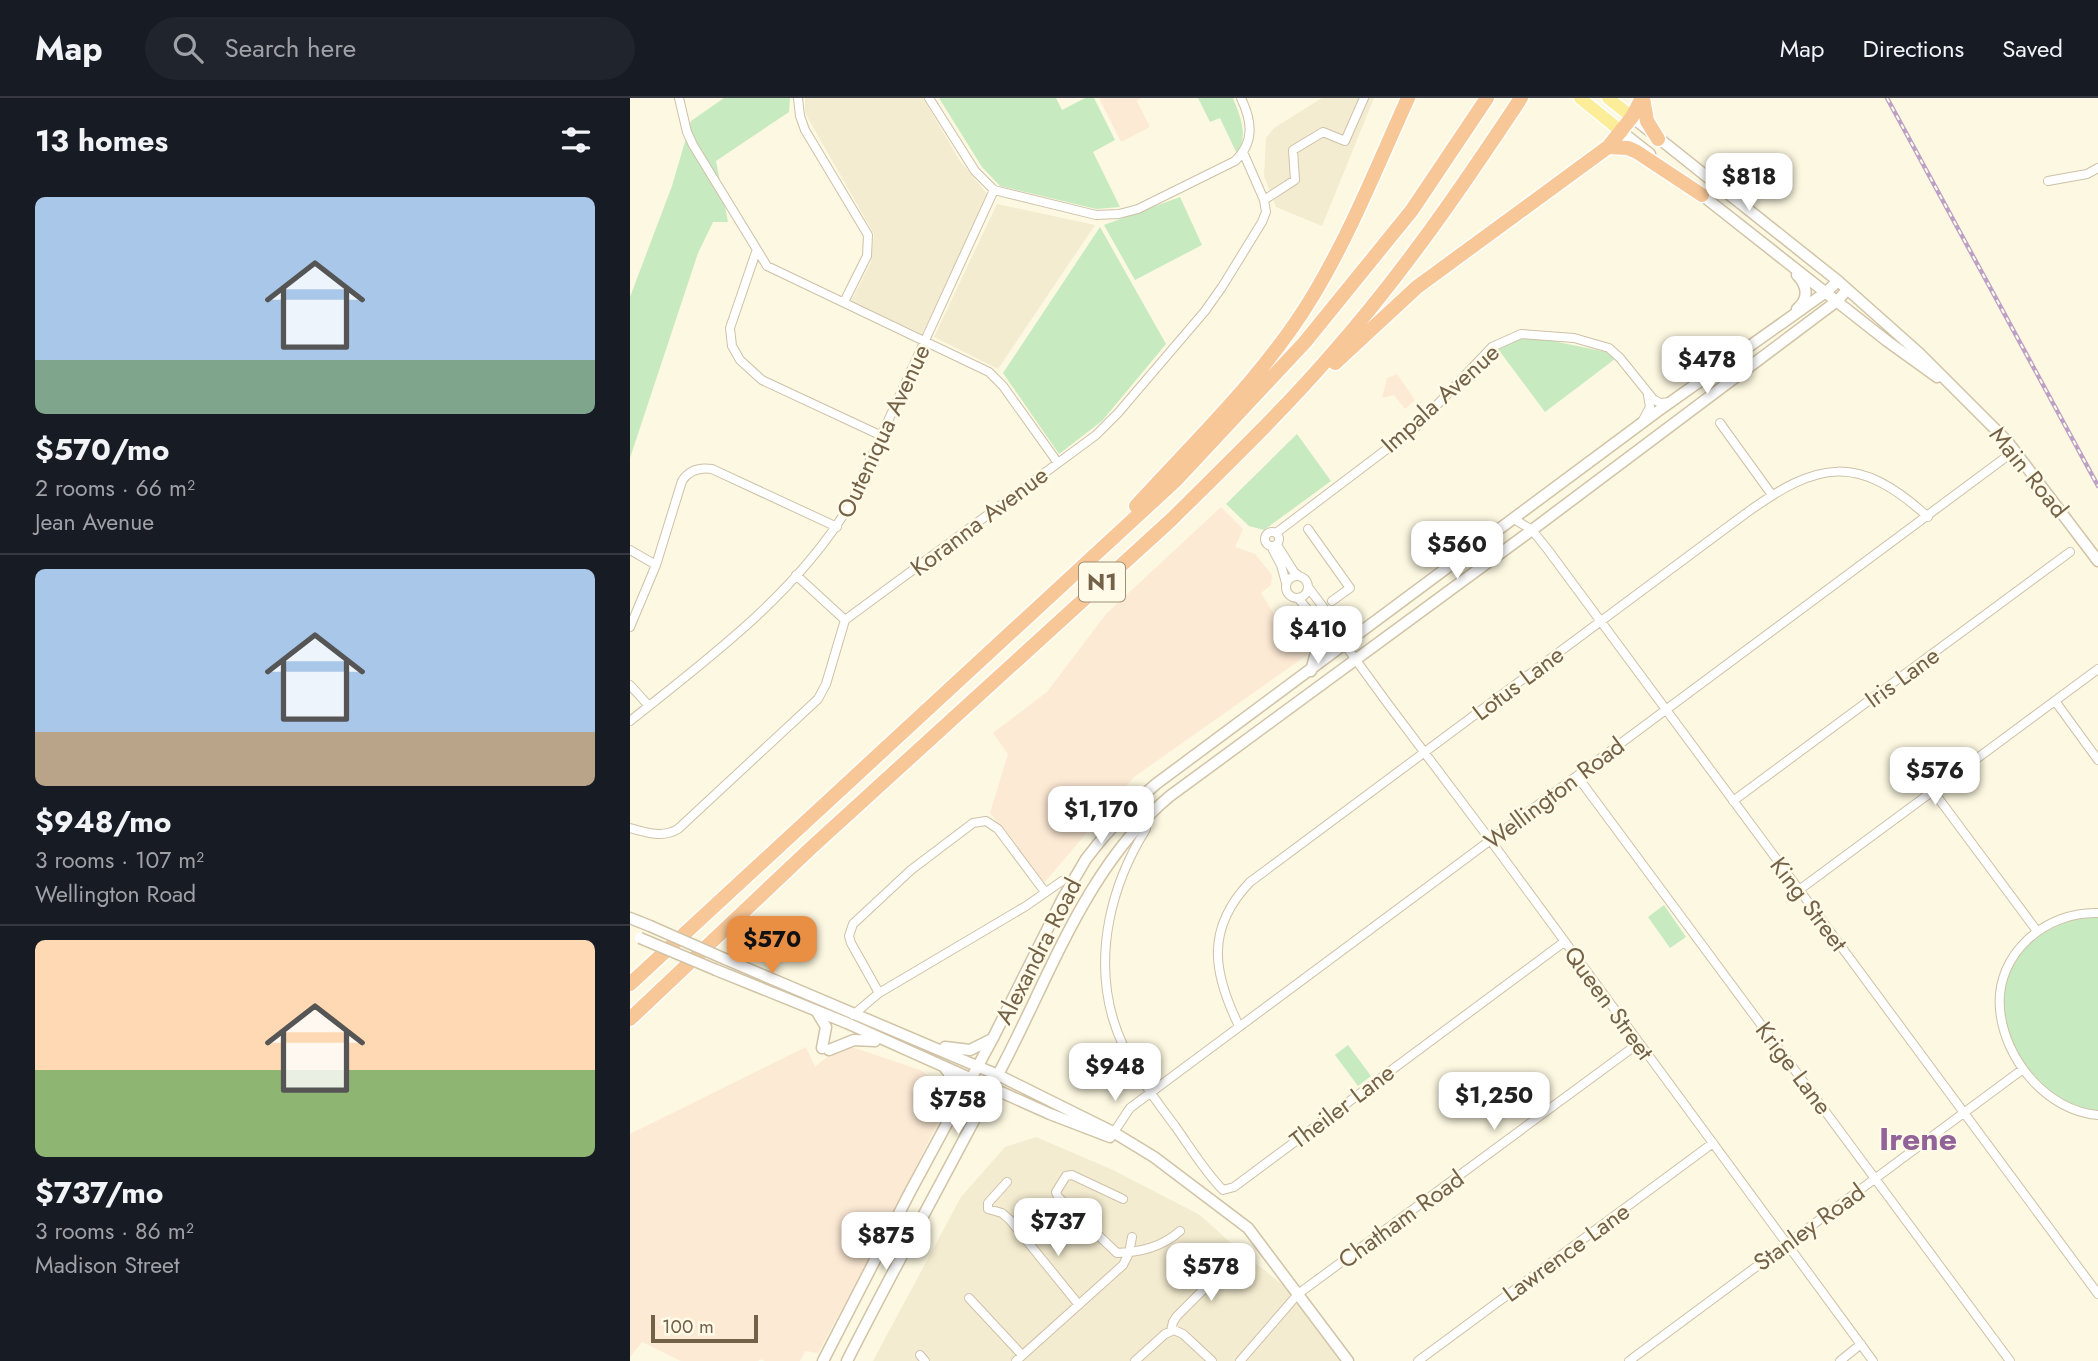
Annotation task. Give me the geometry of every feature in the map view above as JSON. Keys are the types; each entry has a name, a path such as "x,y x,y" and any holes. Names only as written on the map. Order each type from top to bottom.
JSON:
{"highway":[{"path":"1069,579 1240,392 1287,333 1314,294 1339,246 1408,98"},
{"name":"N1","path":"630,984 1176,480 1305,342 1412,210 1487,98"},
{"name":"N1","path":"630,1019 812,847 1161,529 1222,469 1331,355 1436,225 1521,98"},
{"path":"1222,469 1255,443 1402,298 1608,147 1622,132 1642,98"},
{"path":"1642,98 1647,121 1658,139"},
{"path":"1608,147 1628,148 1637,152 1702,195"}],"main road":[{"path":"1580,98 1702,195 1802,280 1806,292 1803,304 1769,334"},
{"path":"1608,98 1632,117"},
{"name":"Main Road","path":"1632,117 1838,281 1910,344 2007,441 2098,561"},
{"name":"Main Road","path":"1775,255 1953,389"},
{"name":"Alexandra Road","path":"923,1169 1063,898 1086,859 1116,822 1156,784 1838,281"},
{"name":"Alexandra Road","path":"847,1361 1089,896 1138,825 1170,796 1532,530 1837,301 1847,290"},
{"path":"1724,365 1735,363 1754,351 1763,356"},
{"path":"1311,671 1321,634 1319,623"},
{"path":"630,918 850,1018 891,1045"},
{"path":"635,936 816,1010 911,1038 978,1066 1129,1143 1179,1174 1240,1221 1256,1237 1348,1361"},
{"path":"816,1010 826,1027 825,1049 859,1039 891,1045 1050,1114 1112,1134"},
{"path":"911,1038 961,1050 972,1049 993,1038"},
{"path":"823,1361 923,1169 954,1094 953,1081 943,1066"}],"street":[{"path":"679,98 693,145 767,266 989,372 1058,463"},
{"path":"798,98 805,130 868,235 867,256 844,302"},
{"path":"929,98 975,172 994,190 1096,215 1126,213 1153,203 1231,163 1243,152 1251,130 1241,98"},
{"path":"1243,152 1265,200 1294,180 1292,155 1295,149 1323,132 1345,141 1364,98"},
{"path":"2048,181 2087,174 2098,168"},
{"name":"Outeniqua Avenue","path":"630,721 750,621 796,575 837,527 882,436 994,190"},
{"name":"Koranna Avenue","path":"845,620 1107,425 1222,287 1262,222 1266,212 1265,200"},
{"path":"756,252 730,334 732,346 740,360 762,380 882,436"},
{"name":"Impala Avenue","path":"1274,546 1265,543 1268,533 1276,533 1416,427 1492,347 1506,339 1528,333 1574,338 1604,346 1620,358 1648,395"},
{"path":"1648,395 1660,403 1671,402"},
{"path":"1639,426 1650,407 1648,395"},
{"path":"1720,423 1772,495"},
{"name":"Wellington Road","path":"1112,1134 1127,1111 1150,1093 2006,457"},
{"path":"630,627 656,565 682,481 691,471 712,468 837,527"},
{"name":"Lotus Lane","path":"1239,1026 1223,991 1217,961 1221,930 1239,893 1264,870 1423,752 1772,495 1797,480 1829,471 1864,475 1896,491 1928,517"},
{"name":"King Street","path":"1514,519 1532,530 1601,621 2098,1294"},
{"path":"1308,528 1350,588 1332,601"},
{"path":"1274,546 1288,594 1298,598 1304,595 1308,587"},
{"path":"1274,546 1294,572 1306,581 1341,631 1345,645"},
{"path":"630,550 656,565"},
{"name":"Iris Lane","path":"1733,801 2070,552"},
{"path":"630,828 659,834 672,833 813,704 826,684 845,620 796,575"},
{"path":"1286,583 1294,576 1300,577"},
{"path":"1298,598 1331,638 1345,645"},
{"name":"Queen Street","path":"1345,645 1873,1361"},
{"path":"1799,890 2098,669"},
{"path":"630,684 649,706"},
{"path":"2055,701 2098,760"},
{"name":"Krige Lane","path":"1577,776 2010,1361"},
{"path":"1933,791 2037,931"},
{"path":"879,993 851,943 849,936 852,924 911,870 973,823 986,821 998,829 1045,892"},
{"name":"Alexandra Road","path":"1146,829 1125,867 1116,891 1107,936 1105,962 1113,1020 1125,1049 1150,1093 1221,1189"},
{"name":"Alexandra Road","path":"850,1018 879,993 1026,906 1062,881"},
{"path":"2098,913 2066,916 2037,931 2012,960 2000,993 2004,1031 2023,1069 2054,1099 2075,1111 2098,1115"},
{"name":"Theiler Lane","path":"1221,1189 1227,1191 1234,1187 1564,942"},
{"name":"Chatham Road","path":"1240,1361 1298,1294 1639,1043"},
{"name":"Stanley Road","path":"1629,1361 2023,1069"},
{"name":"Lawrence Lane","path":"1418,1361 1713,1143"},
{"path":"1123,1199 1072,1175 1066,1176 1056,1192 1114,1252 1129,1253 1157,1247 1169,1242 1180,1231"},
{"path":"1006,1182 987,1206 988,1209 1002,1213 1010,1220 1079,1305"},
{"path":"969,1298 1019,1358 1122,1265 1129,1253 1132,1237"},
{"path":"1171,1331 1177,1316 1227,1266"},
{"path":"1135,1361 1171,1331 1179,1331 1212,1361"},
{"path":"1840,1361 1861,1345"}],"shaded area":[{"path":"805,98 923,98 960,161 988,195 922,334 851,301 871,262 874,234 805,113"},
{"path":"1099,98 1141,98 1137,101 1150,127 1121,142"},
{"path":"1322,98 1374,98 1322,226 1276,207 1264,176 1266,138 1274,128"},
{"path":"997,204 1095,225 998,369 934,337"},
{"path":"1397,374 1415,400 1405,409 1394,395 1382,398 1387,378"},
{"path":"1221,507 1243,529 1235,547 1255,554 1272,575 1271,585 1261,593 1277,619 1308,637 1307,655 1134,777 1044,883 990,813 1008,754 993,733 1047,692 1106,614"},
{"path":"806,1047 815,1067 833,1052 852,1047 920,1070 932,1078 940,1089 938,1122 886,1228 818,1353 805,1351 800,1361 681,1361 642,1342 630,1357 630,1134"},
{"path":"1036,1137 1113,1170 1200,1215 1298,1297 1346,1361 873,1361 961,1197 1005,1147"}],"green space":[{"path":"724,98 790,98 789,112 716,161 728,222 713,222 698,253 630,458 630,297 672,186 691,121"},
{"path":"939,98 1056,98 1062,110 1085,98 1094,98 1115,140 1093,152 1120,207 1096,209 1000,186 982,167"},
{"path":"1198,98 1233,98 1243,133 1237,154 1220,118 1210,122"},
{"path":"1180,197 1202,245 1135,280 1104,225"},
{"path":"1100,227 1166,344 1102,421 1059,454 1003,373"},
{"path":"1522,337 1534,337 1606,352 1615,359 1545,412 1498,349"},
{"path":"1297,434 1331,481 1264,530 1249,526 1226,504"},
{"path":"1664,905 1686,937 1670,948 1648,917"},
{"path":"2083,917 2098,917 2098,1116 2076,1112 2029,1075 2004,1030 2002,991 2010,967 2039,933 2060,923"},
{"path":"1348,1045 1371,1076 1358,1086 1335,1055"}],"railway":[{"path":"1887,98 2098,486"}],"district":[{"name":"Irene","path":"1918,1139"}]}
